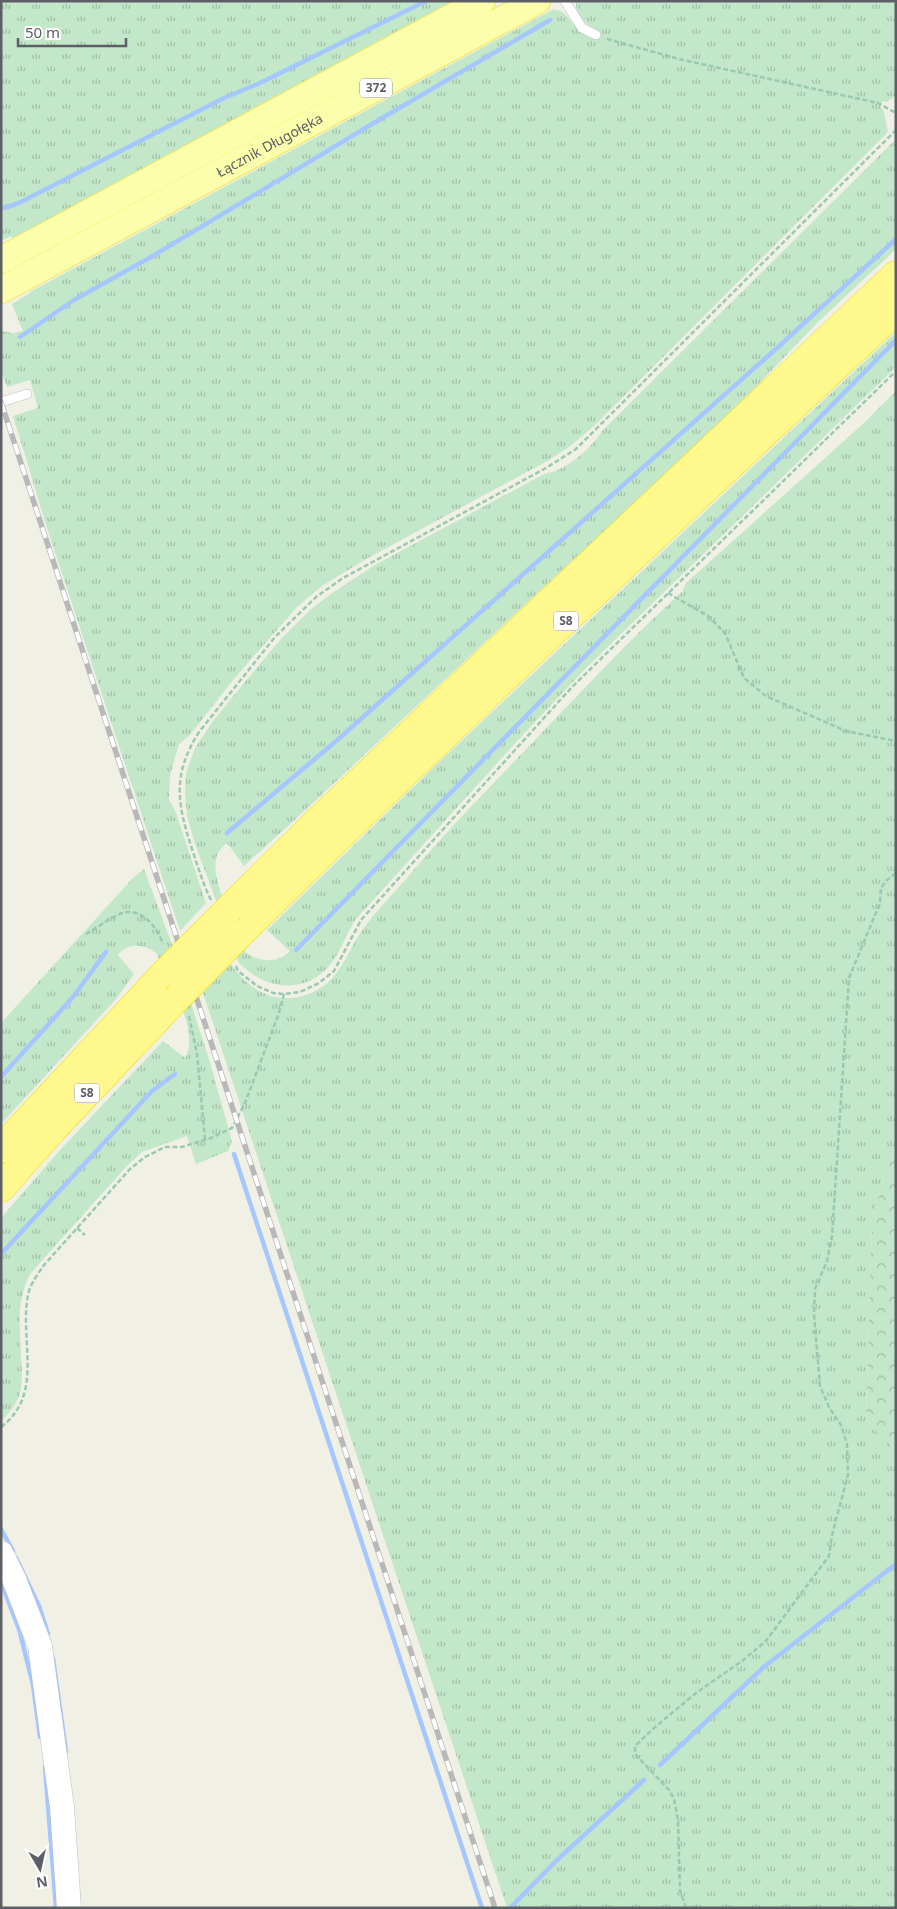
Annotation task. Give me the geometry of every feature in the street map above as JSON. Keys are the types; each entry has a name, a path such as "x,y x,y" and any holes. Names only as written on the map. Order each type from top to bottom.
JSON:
{"highway":[{"name":"S8","path":"1,1149 166,972 221,905 317,822 896,275"},
{"name":"S8","path":"1,1188 53,1129 175,1000 322,854 896,310"}],"main road":[{"name":"Łącznik Długołęka","path":"1,260 482,1"},
{"name":"Łącznik Długołęka","path":"1,290 536,1"}],"street":[{"path":"1,1553 14,1579 40,1646 62,1806 69,1908"}],"lane":[{"path":"565,1 582,28 596,35"},
{"path":"1,402 27,394"}],"path":[{"path":"596,35 680,59 878,103 896,114"},
{"path":"221,905 204,885 181,812 179,791 182,771 189,748 199,732 275,637 310,602 343,578 546,468 576,449 896,130"},
{"path":"235,962 238,971 257,986 272,993 300,992 319,983 334,971 361,920 572,687 896,371"},
{"path":"668,593 708,616 725,633 744,678 766,696 846,732 896,741"},
{"path":"686,1908 680,1891 678,1820 674,1799 669,1790 635,1754 635,1746 696,1693 742,1661 765,1642 829,1556 832,1534 848,1475 847,1444 841,1425 829,1407 820,1386 814,1314 815,1289 827,1261 832,1236 849,978 880,903 881,888 896,873"},
{"path":"1,1427 17,1410 25,1396 28,1380 26,1325 28,1295 34,1278 44,1264 130,1169 145,1157 165,1147 182,1147 205,1140 232,1128 279,1013 284,994"},
{"path":"77,1228 85,1235"}],"green space":[{"path":"1,1 453,1 14,239 11,236 1,241"},
{"path":"576,1 896,1 896,95 887,102 884,101 879,104 884,112 888,132 594,426 569,447 549,460 368,558 322,586 297,607 234,679 189,736 179,744 170,775 169,799 176,813 206,903 180,931 48,531 13,416 38,408 30,380 7,387 1,370 1,331 13,333 23,331 12,304 30,292 552,10 563,12 579,30 593,38 597,30 579,15"},
{"path":"896,139 896,249 818,322 751,392 698,443 244,866 227,843 220,850 217,854 215,868 217,880 246,953 258,959 275,960 290,951 267,930 436,765 896,332 896,367 585,669 356,919 336,957 322,973 311,980 299,984 286,985 274,984 249,972 239,963 195,844 187,816 186,773 195,748 213,721 280,640 311,609 335,591 375,565 544,474 560,469 585,452 602,431"},
{"path":"896,391 896,1142 872,1218 866,1420 896,1450 896,1908 507,1908 203,993 231,964 239,975 259,991 281,998 306,995 319,989 333,978 361,932 380,908 456,823 587,685 683,591 685,584 865,422"},
{"path":"144,869 171,942 209,1059 232,1141 228,1151 196,1164 187,1136 142,1152 125,1168 30,1274 23,1294 20,1315 22,1382 17,1400 1,1422 1,1218 61,1149 163,1041 185,1058 189,1047 189,1034 175,991 157,954 142,946 127,948 118,955 134,974 116,999 1,1124 1,1023 133,878"},
{"path":"896,1142 896,1450 866,1420 872,1218"}],"waterway":[{"path":"1,209 19,203 224,98 260,83 426,1"},
{"path":"20,337 74,300 151,257 550,20"},
{"path":"227,833 335,742 777,348 896,239"},
{"path":"296,950 896,340"},
{"path":"1,1077 73,997 106,952"},
{"path":"1,1254 152,1091 175,1074"},
{"path":"234,1154 482,1908"},
{"path":"1,1529 13,1551"},
{"path":"16,1558 39,1606 48,1634"},
{"path":"660,1765 765,1666 896,1564"},
{"path":"1,1582 19,1629 33,1685 40,1737"},
{"path":"53,1658 66,1752"},
{"path":"45,1767 56,1908"},
{"path":"510,1908 556,1861 644,1780"}],"railway":[{"path":"1,402 495,1908"}]}
